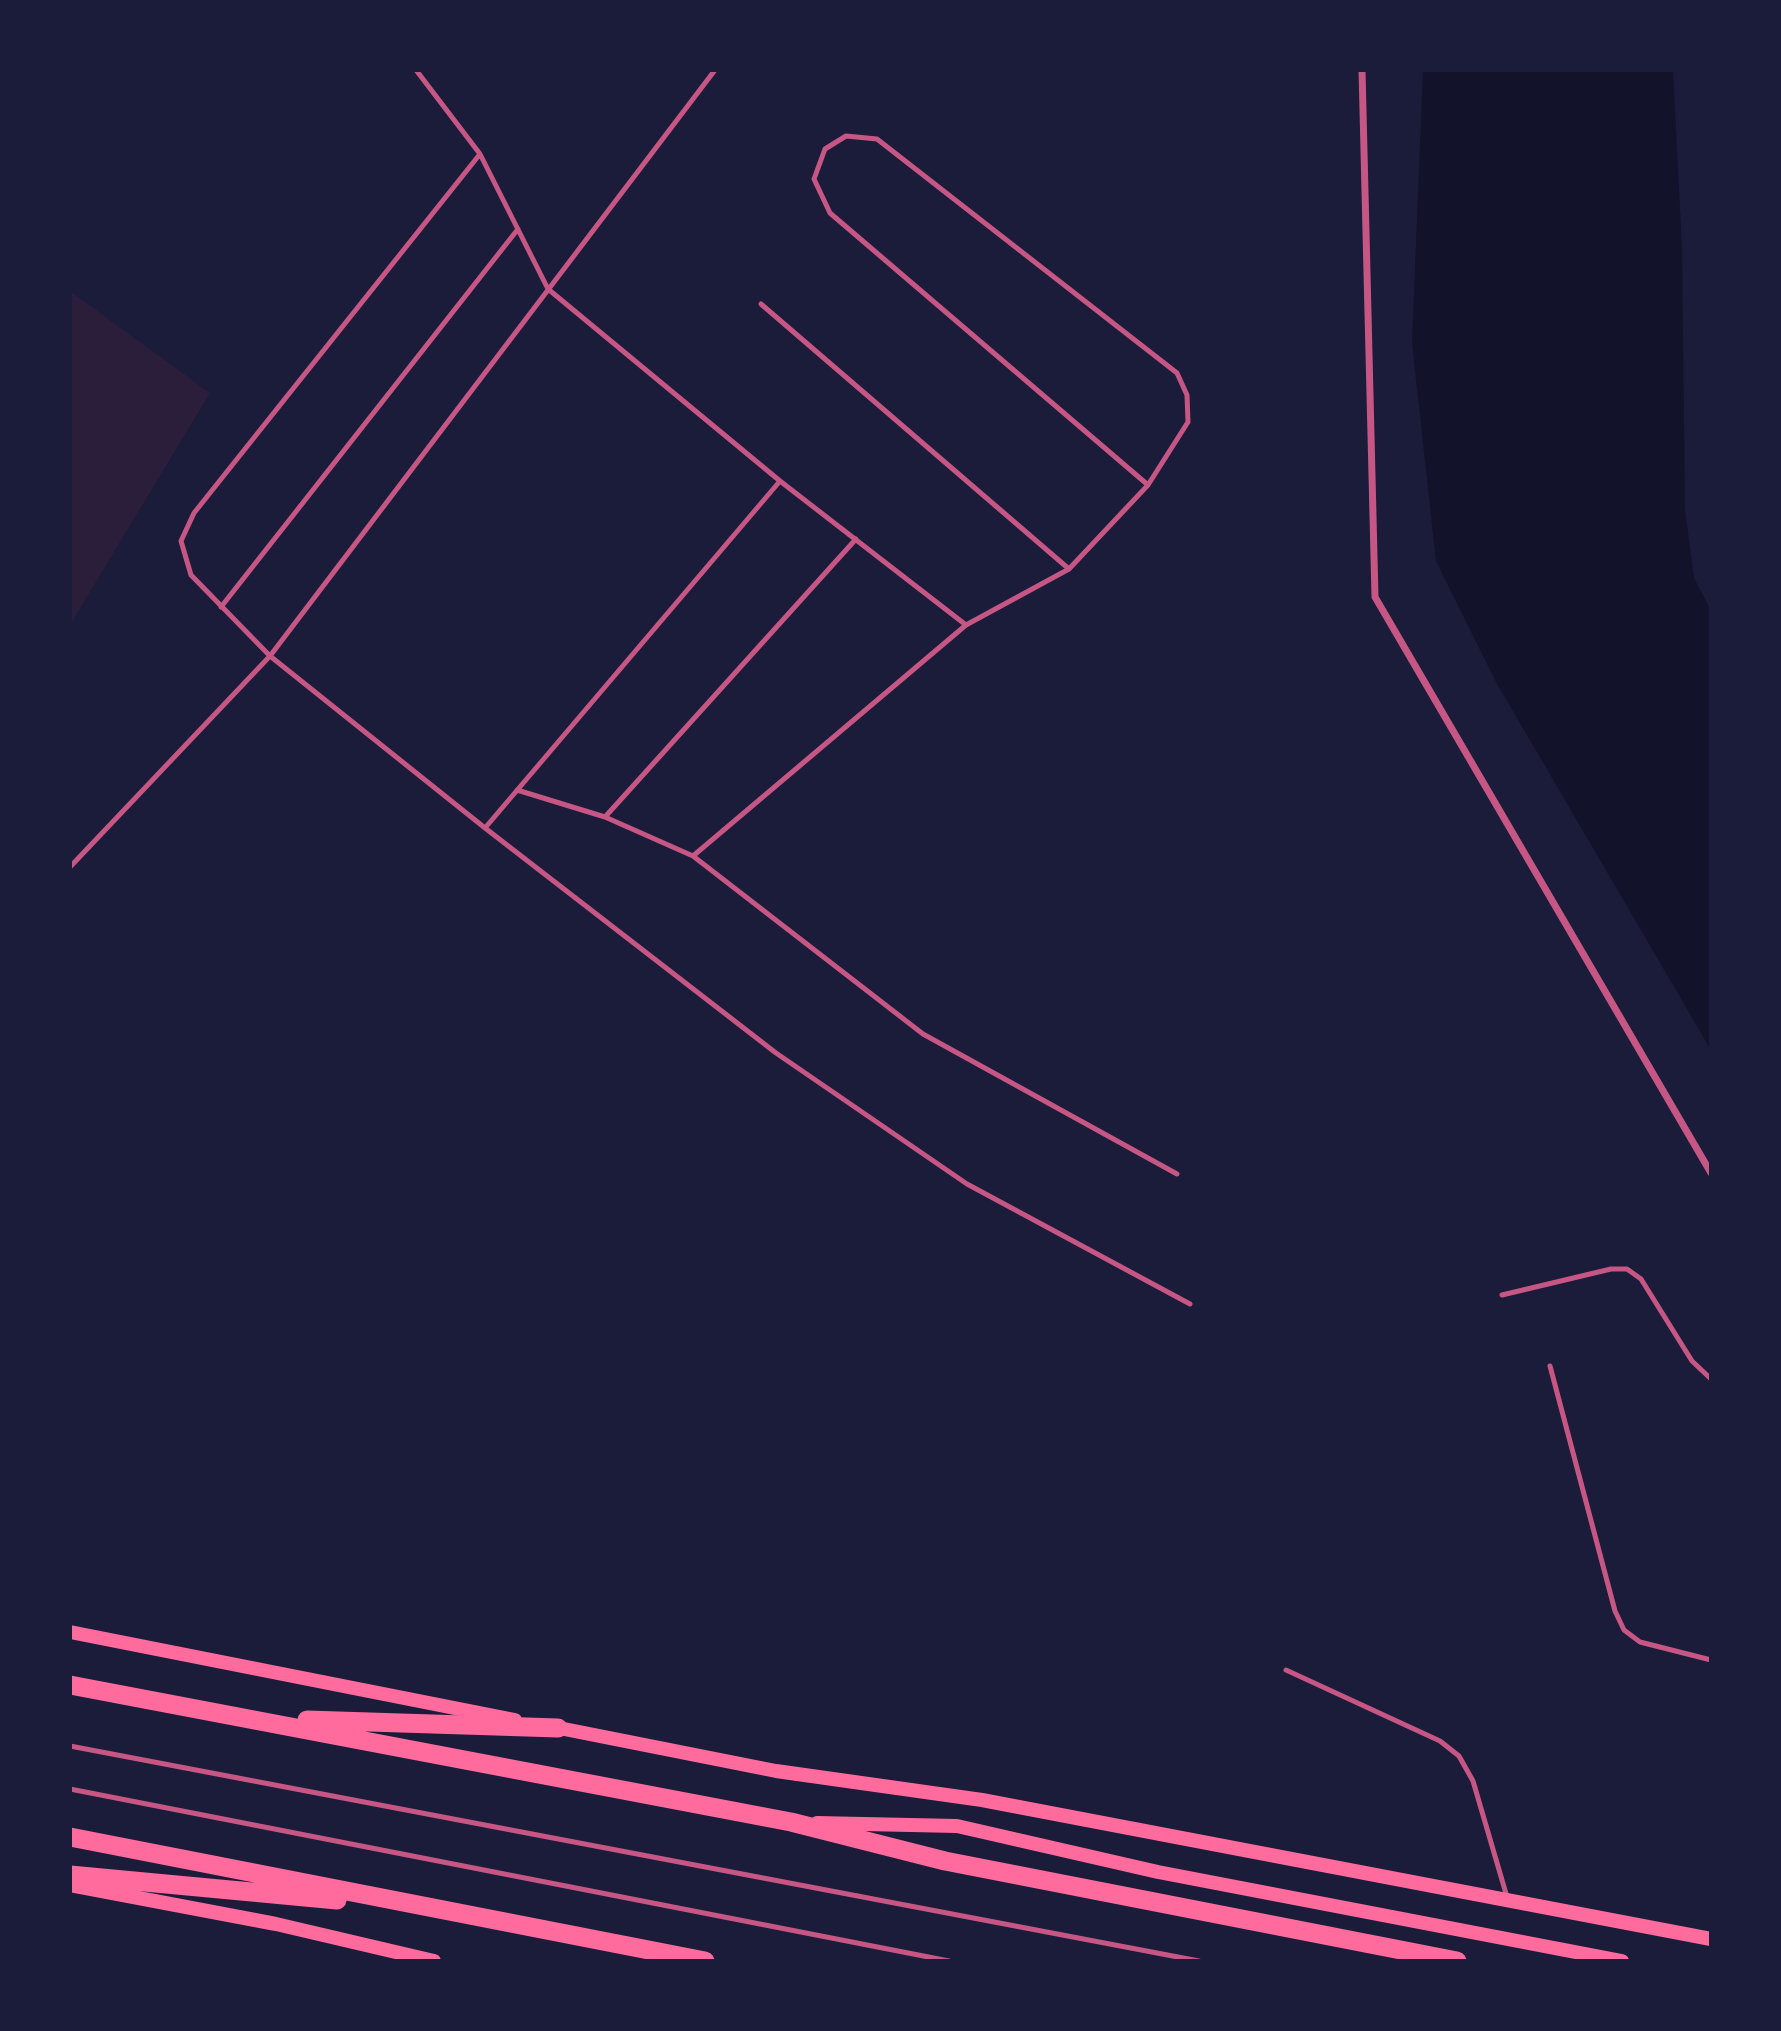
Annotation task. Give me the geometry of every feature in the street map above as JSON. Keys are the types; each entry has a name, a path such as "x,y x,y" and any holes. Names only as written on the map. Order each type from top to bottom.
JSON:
{"highway":[{"path":"70,1685 792,1822 945,1861 1457,1961"},
{"path":"245,1718 558,1728"},
{"path":"70,1836 705,1961"},
{"path":"70,1875 443,1910"}],"main road":[{"path":"70,1632 776,1770 982,1800 1711,1939"},
{"path":"792,1822 957,1826 1158,1872 1622,1961"},
{"path":"70,1885 276,1924 434,1961"}],"street":[{"path":"1362,70 1375,597 1711,1173"}],"lane":[{"path":"416,70 480,153 548,289 780,481 966,625"},
{"path":"70,867 270,656 715,70"},
{"path":"693,856 966,625 1069,569 1148,485 1188,422 1187,395 1177,373 877,139 845,136 825,149 814,179 830,213 1148,485"},
{"path":"480,153 194,513 181,541 191,575 270,656 485,828 776,1053 967,1184 1190,1304"},
{"path":"221,607 519,229"},
{"path":"761,304 1069,569"},
{"path":"485,828 780,481"},
{"path":"605,817 856,538"},
{"path":"517,790 605,817 693,856 923,1034 1177,1174"},
{"path":"1502,1295 1611,1269 1627,1269 1641,1279 1692,1361 1711,1379"},
{"path":"1550,1366 1615,1611 1624,1630 1640,1642 1711,1660"},
{"path":"1286,1670 1440,1741 1459,1756 1473,1781 1508,1900"},
{"path":"70,1746 1199,1961"},
{"path":"70,1789 949,1961"}],"shaded area":[{"path":"1423,70 1673,70 1682,248 1685,510 1694,578 1711,611 1711,1050 1496,682 1436,561 1412,343"},
{"path":"70,291 210,393 70,625"}]}
